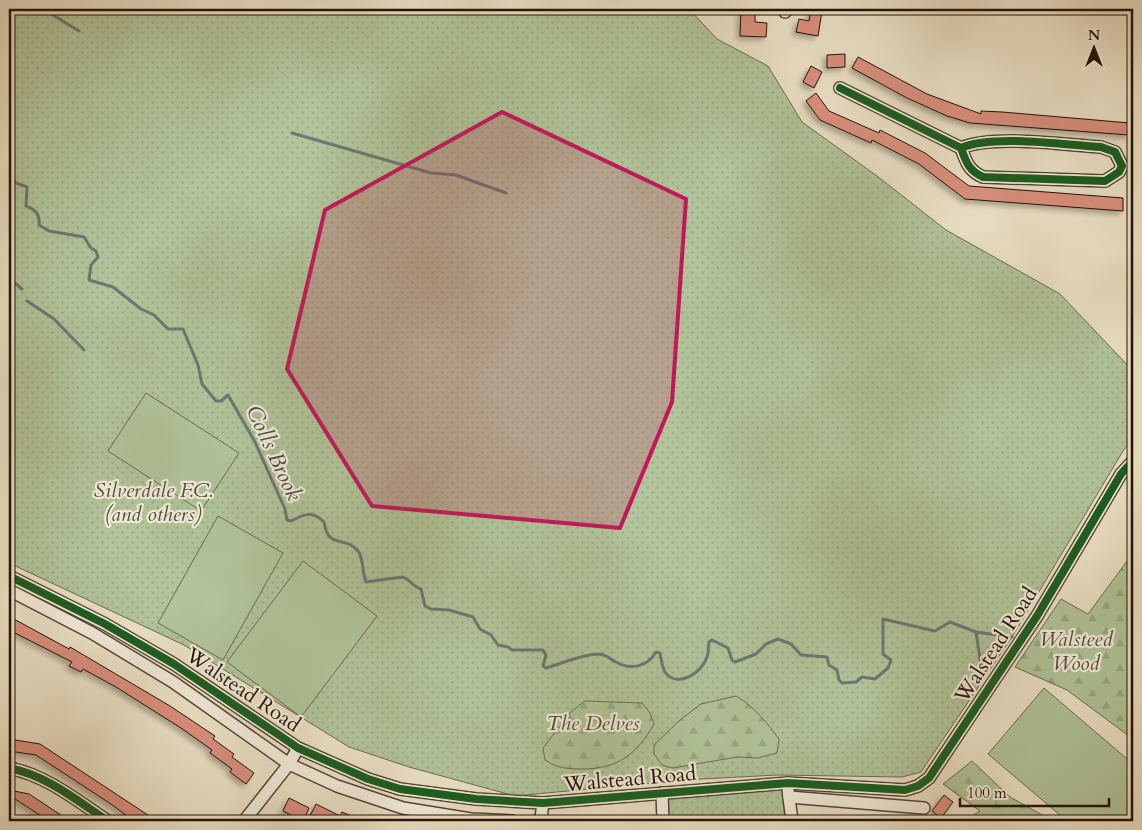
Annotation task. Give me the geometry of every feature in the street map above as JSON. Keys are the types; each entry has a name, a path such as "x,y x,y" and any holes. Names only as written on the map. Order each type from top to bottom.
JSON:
{"street":[{"path":"840,88 961,148 966,162 974,173 983,177 1105,181 1128,166 1115,152 1101,147 994,141 971,143 961,148"},
{"name":"Walstead Road","path":"10,583 105,624 174,664 298,748 368,779 400,789 476,799 543,803 581,802 662,793 788,784 904,790 918,786 929,778 1037,616 1121,474 1133,461"},
{"name":"Walstead Road","path":"10,583 165,677 289,764 337,786 403,808 452,816 513,821"},
{"path":"244,821 289,764 298,748"},
{"path":"9,768 27,771 41,778 108,821"},
{"path":"788,784 792,821"},
{"path":"904,790 907,806"},
{"path":"662,793 663,821"},
{"path":"789,797 924,808"},
{"name":"Walstead Road","path":"536,821 541,818 543,803"}],"highlighted area":[{"path":"502,112 686,199 672,402 620,528 372,506 287,369 325,210"}],"green space":[{"path":"9,9 689,9 717,39 768,66 802,122 877,176 946,230 1060,294 1133,371 1133,438 1123,451 1012,637 921,772 902,777 777,775 683,780 515,796 409,767 349,747 184,645 9,563"},
{"path":"146,393 239,453 201,511 108,451"},
{"path":"218,516 283,553 223,660 158,623"},
{"name":"Walsteed Wood","path":"1133,553 1133,739 1067,690 1015,667 1061,599 1088,614"},
{"path":"303,561 377,616 301,717 227,662"},
{"path":"1044,688 1133,764 1133,814 1127,821 1067,821 988,754"},
{"path":"736,696 755,710 779,739 777,753 758,758 737,757 673,768 662,765 654,754 654,745 680,720 701,704"},
{"name":"The Delves","path":"585,701 642,703 650,713 654,724 641,744 616,763 582,769 558,766 545,760 543,748 571,712"},
{"path":"972,761 1010,797 1053,821 974,821 970,817 980,811 943,784"},
{"path":"783,788 786,821 668,821 666,795"}],"building":[{"path":"741,9 755,9 755,22 767,23 766,37 740,36"},
{"path":"811,9 822,11 818,36 796,32 799,19 809,21"},
{"path":"845,54 845,67 827,68 827,55"},
{"path":"858,57 927,94 981,114 981,111 1002,112 1130,123 1129,135 970,123 947,116 907,98 852,68"},
{"path":"811,66 822,72 814,88 803,82"},
{"path":"816,93 829,111 879,133 880,130 925,153 969,186 1123,198 1123,211 965,199 919,164 872,140 871,143 820,120 806,101"},
{"path":"12,618 69,649 70,647 170,706 215,736 213,739 234,754 232,757 254,773 246,784 230,772 232,769 210,753 212,750 181,728 116,687 83,669 81,672 69,666 72,662 9,630"},
{"path":"9,739 40,744 157,821 134,821 36,755 9,751"},
{"path":"9,790 29,794 70,821 49,821 9,795"},
{"path":"944,795 953,802 941,818 932,811"},
{"path":"289,798 309,808 303,821 283,811"},
{"path":"316,804 340,816 342,812 363,821 321,821 310,816"}],"waterway":[{"path":"43,9 79,31"},
{"path":"292,133 431,173 456,175 506,193"},
{"name":"Colls Brook","path":"9,140 9,159"},
{"name":"Colls Brook","path":"9,173 16,183 27,187 26,206 37,213 39,225 49,231 84,237 91,248 96,251 98,257 91,265 89,280 113,287 141,309 154,315 168,329 183,329 198,365 202,384 216,401 221,401 228,395 255,442 285,509 287,520 291,521 309,514 316,516 324,522 329,536 353,546 358,551 366,582 405,578 421,589 425,606 431,609 449,610 473,617 480,629 491,635 498,645 512,650 543,650 546,655 543,666 546,668 598,654 606,656 622,665 639,666 653,657 656,652 660,653 665,672 670,677 682,679 695,673 704,663 708,655 709,642 712,640 728,648 732,660 735,662 756,654 766,644 778,639 791,644 801,655 827,657 829,665 837,670 839,680 842,683 856,682 862,677 875,679 888,668 891,660 883,654 883,619 935,631 950,622 976,632 1012,637"},
{"path":"9,278 22,289"},
{"path":"27,301 54,319 84,350"},
{"path":"976,632 981,666"}],"cycle path":[{"path":"840,88 961,148 974,172 983,177 1105,181 1119,172 1122,166 1115,152 1101,147 1010,141 975,144 961,148"},
{"path":"9,576 105,624 174,664 298,748 368,779 400,789 476,799 543,803 788,783 905,790 918,786 929,778 1037,616 1121,474 1133,461"},
{"path":"9,768 23,771 48,782 108,821"}],"park label":[{"name":"Silverdale F.C. (and others)","path":"153,502"}]}
